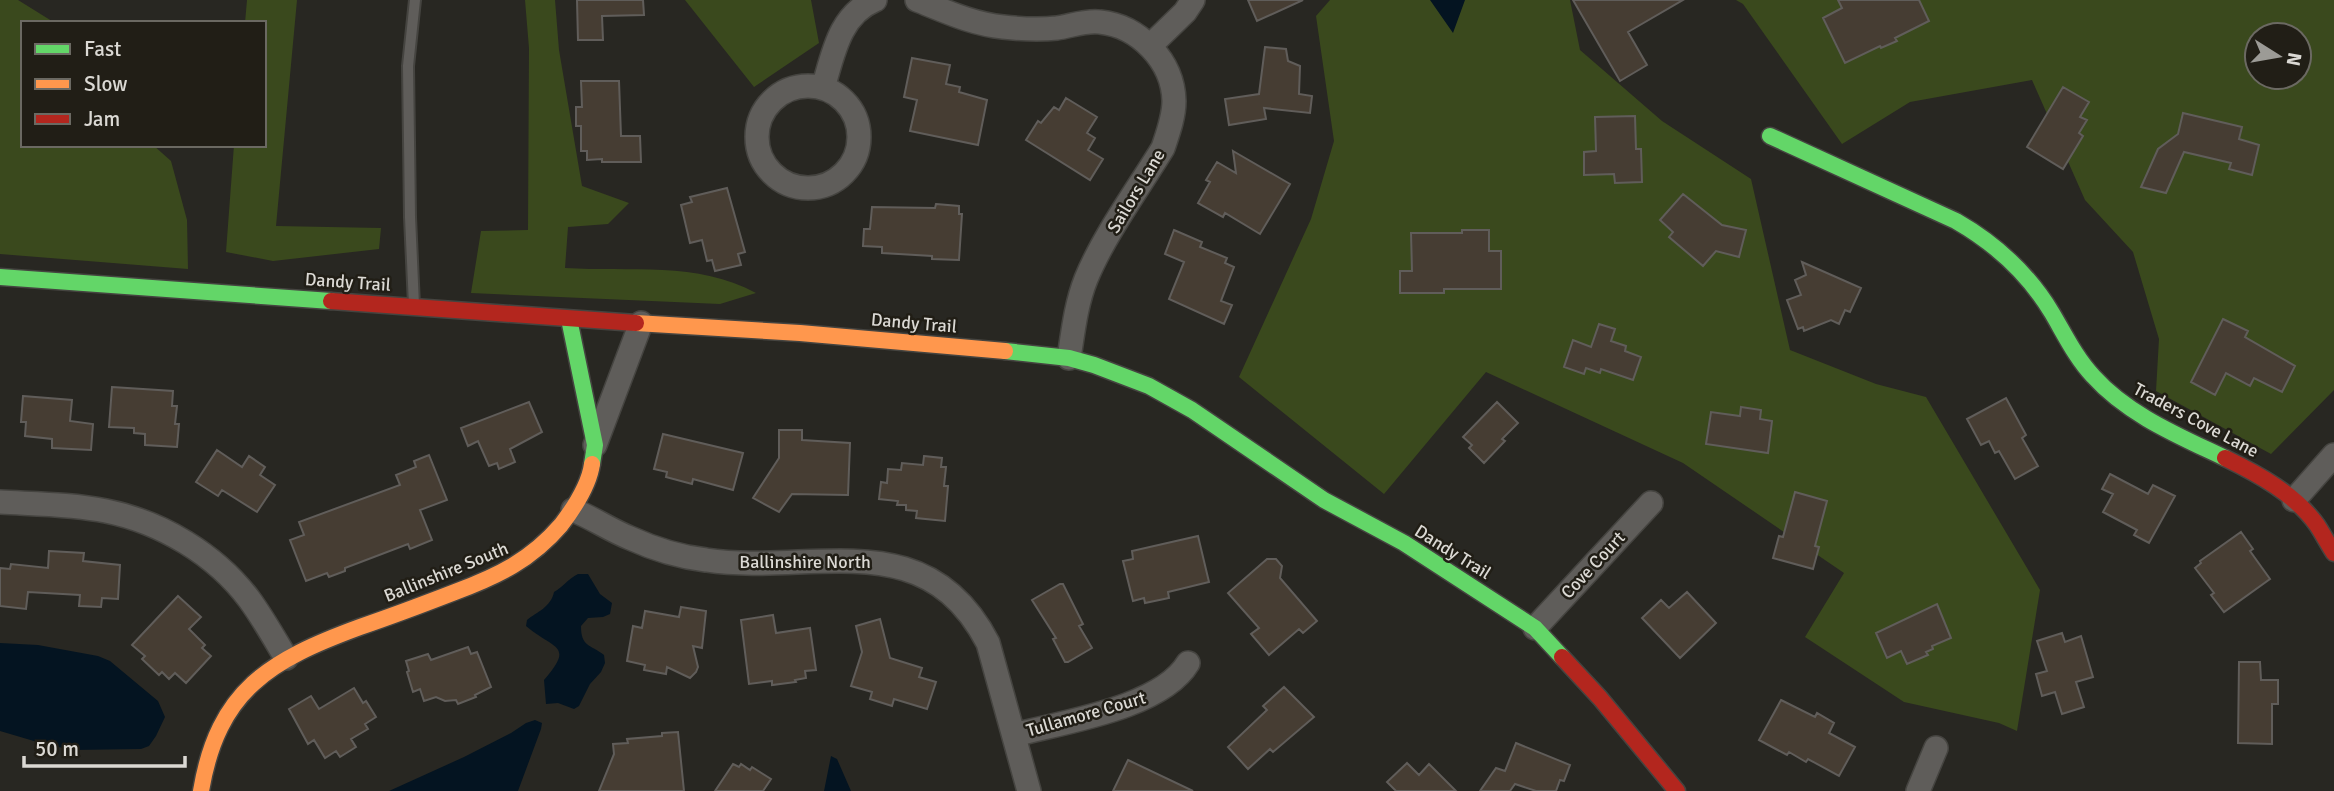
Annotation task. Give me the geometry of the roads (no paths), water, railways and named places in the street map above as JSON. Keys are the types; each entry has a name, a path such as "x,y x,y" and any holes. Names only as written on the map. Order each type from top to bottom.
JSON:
{"street":[{"path":"823,88 842,28 855,12 875,0"},
{"path":"916,0 950,15 999,27 1040,29 1096,21 1109,23 1130,30 1150,46 1185,12 1193,0"},
{"name":"Sailors Lane","path":"1069,358 1076,314 1086,279 1100,250 1163,148 1170,129 1172,90 1167,71 1150,46"},
{"path":"805,86 823,88 838,95 853,113 858,128 857,152 845,173 833,182 810,189 794,187 773,176 763,164 757,149 758,125 764,111 780,94 805,86"},
{"name":"Traders Cove Lane","path":"1770,136 1955,221 1983,237 2029,279 2093,379 2139,414 2264,478 2294,500 2324,534 2334,553"},
{"name":"Dandy Trail","path":"0,277 569,319 800,333 1069,358 1121,375 1167,395 1324,500 1404,543 1535,628 1600,698 1678,791"},
{"name":"Ballinshire South","path":"201,791 209,750 227,713 253,682 286,658 312,645 486,580 514,566 547,541 573,510 591,472 595,445 569,319"},
{"path":"595,445 641,323"},
{"path":"2294,500 2334,455"},
{"path":"0,502 106,511 136,519 181,540 214,563 237,584 286,658"},
{"name":"Cove Court","path":"1535,628 1651,503"},
{"name":"Ballinshire North","path":"573,510 629,538 687,557 739,563 871,561 900,567 927,579 951,596 983,635 994,662 1030,791"},
{"name":"Tullamore Court","path":"1014,735 1139,702 1172,681 1188,663"},
{"path":"1918,791 1936,748"}],"lane":[{"path":"414,306 408,66 415,0"}],"water":[{"path":"1430,0 1465,0 1453,33"},
{"path":"578,574 588,574 600,594 612,603 610,614 588,618 581,626 585,642 604,655 605,663 579,706 574,709 558,703 546,704 544,680 558,660 559,653 557,648 526,626 527,620 547,605 554,592"},
{"path":"0,643 38,645 98,656 110,661 158,701 165,717 156,736 149,746 141,749 73,750 0,731"},
{"path":"535,720 542,723 541,729 518,791 389,791 464,757"},
{"path":"831,756 837,759 851,791 824,791"}]}
